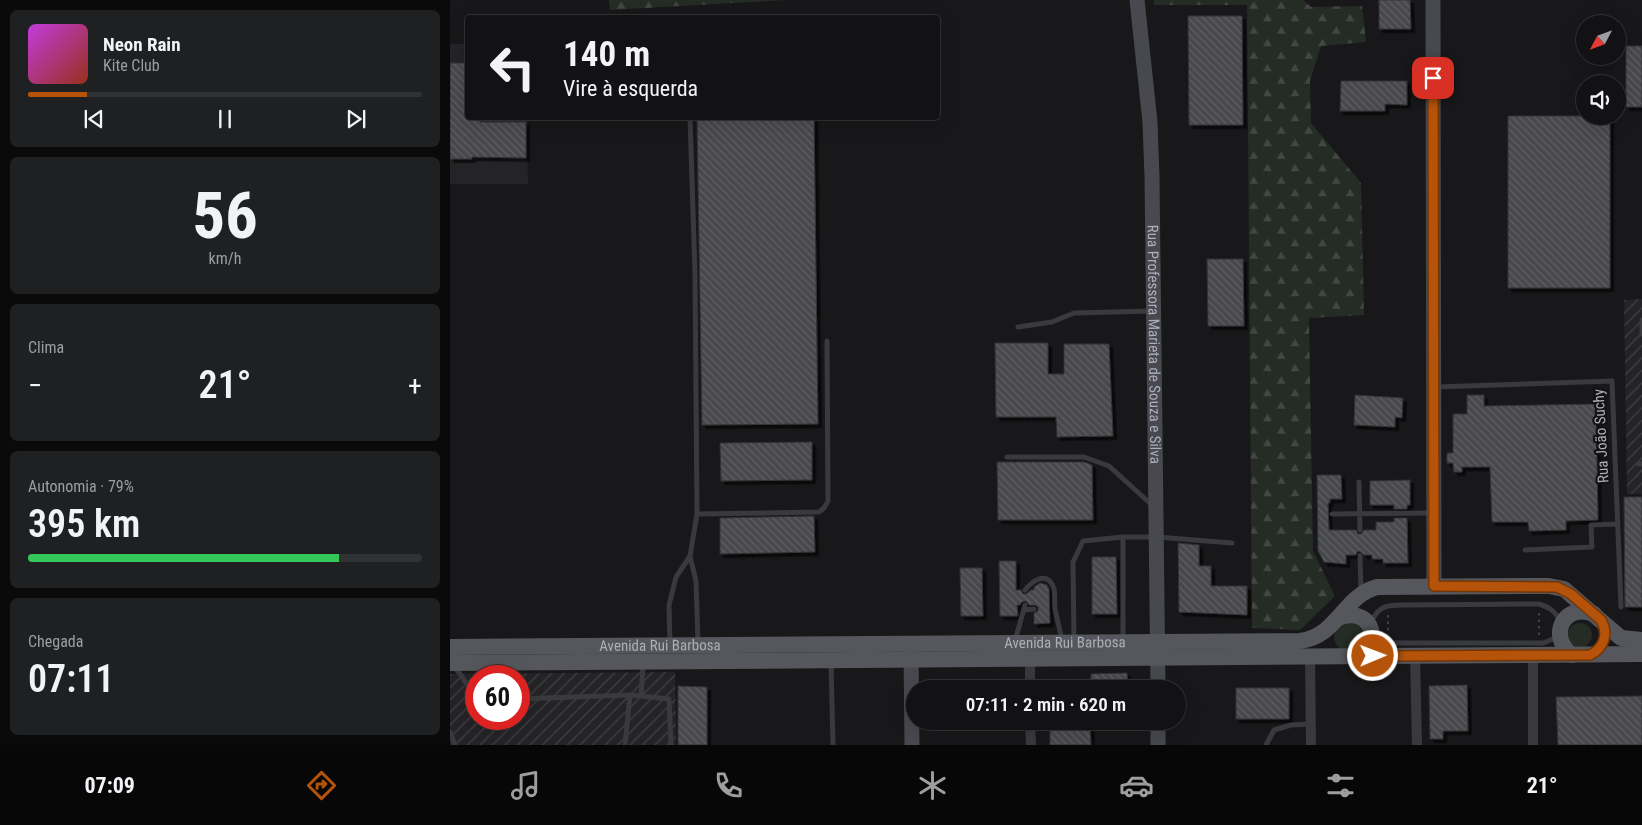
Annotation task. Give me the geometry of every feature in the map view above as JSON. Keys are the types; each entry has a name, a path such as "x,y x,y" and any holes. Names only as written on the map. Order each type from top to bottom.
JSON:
{"main road":[{"name":"Avenida Rui Barbosa","path":"451,657 698,645 911,652 1030,659 1300,641 1322,634 1361,594 1369,589 1377,587 1434,586 1557,587 1571,594 1621,638 1642,640"},
{"path":"1572,655 1561,644 1560,630 1570,614 1582,611 1597,617 1605,630 1604,641 1599,650 1590,655"},
{"path":"1346,614 1364,619 1370,628 1371,639 1369,646 1364,652 1352,656 1337,653 1331,645 1329,636 1334,622 1346,614"},
{"name":"Avenida Rui Barbosa","path":"451,657 644,661 831,660 1014,643 1123,643 1158,650 1310,656 1642,654"}],"street":[{"name":"Rua Professora Marieta de Souza e Silva","path":"1137,0 1151,139 1155,311 1158,680"},
{"path":"1433,0 1434,586"},
{"path":"911,652 912,745"},
{"path":"1415,655 1416,745"},
{"path":"1533,655 1533,745"},
{"path":"1310,656 1311,745"},
{"path":"1030,659 1030,680"},
{"path":"1030,730 1031,745"},
{"path":"1158,730 1158,745"}],"lane":[{"path":"690,120 695,273 697,514 690,556 696,580 698,645"},
{"path":"1018,327 1052,322 1074,313 1155,311"},
{"path":"1642,320 1642,334"},
{"path":"697,514 819,512 824,508 828,501 827,341"},
{"name":"Rua João Suchy","path":"1434,388 1612,381 1621,607"},
{"path":"1007,457 1084,457 1109,466 1157,509"},
{"path":"1359,482 1360,530"},
{"path":"1332,514 1434,514"},
{"path":"1525,550 1592,547 1591,525 1618,524"},
{"path":"1123,537 1123,643"},
{"path":"1068,643 1072,562 1083,541 1123,537 1157,537 1232,543"},
{"path":"1360,555 1361,594"},
{"path":"670,645 669,605 676,577 690,556"},
{"path":"1026,590 1036,579 1043,578 1050,581 1054,587 1052,609 1068,643"},
{"path":"1539,604 1549,607 1557,614 1560,630 1550,641 1543,643 1388,643 1370,628 1374,617 1388,605 1539,604"},
{"path":"1014,643 1024,608 1034,609"},
{"path":"451,657 465,680"},
{"path":"831,660 833,745"},
{"path":"641,696 644,661"},
{"path":"624,745 630,695"},
{"path":"530,699 630,695 669,699 671,745"},
{"path":"1266,745 1274,730 1291,725 1311,724"},
{"path":"450,732 455,745"}],"path":[{"path":"1539,609 1539,636"},
{"path":"1388,610 1388,635"}],"shaded area":[{"path":"450,44 465,44 465,120 527,120 528,184 450,184"},
{"path":"1642,299 1642,494 1627,494 1624,300"},
{"path":"675,672 676,745 450,745 450,674 465,674 465,730 530,730 530,673"}],"green space":[{"path":"609,0 786,0 610,10"},
{"path":"1154,0 1303,0 1311,7 1362,6 1366,42 1321,46 1310,81 1311,123 1361,183 1364,315 1309,318 1313,551 1335,596 1300,630 1252,628 1247,5 1154,5"},
{"path":"1344,621 1362,626 1365,639 1358,650 1339,648 1336,644 1334,634"},
{"path":"1580,623 1585,624 1591,630 1591,640 1585,646 1580,647 1575,646 1569,640 1568,635 1569,630 1575,624"}],"building":[{"path":"1379,0 1410,0 1411,29 1379,29"},
{"path":"1188,16 1242,16 1243,125 1189,125"},
{"path":"1626,46 1642,46 1642,107 1626,107"},
{"path":"450,63 465,63 465,120 480,120 480,122 526,122 526,158 472,157 472,159 450,159"},
{"path":"1341,81 1407,81 1407,105 1385,104 1385,111 1340,111"},
{"path":"1508,116 1576,116 1576,125 1610,125 1610,288 1508,288"},
{"path":"697,120 814,120 818,424 702,425"},
{"path":"1207,259 1243,259 1244,326 1208,326"},
{"path":"995,343 1048,343 1048,374 1064,374 1064,344 1109,344 1113,436 1057,437 1056,417 996,417"},
{"path":"1355,395 1403,398 1402,418 1395,417 1395,427 1354,425"},
{"path":"1467,395 1484,395 1484,406 1596,404 1598,520 1566,521 1566,530 1529,531 1528,522 1492,522 1490,467 1462,467 1462,472 1454,472 1453,463 1447,463 1447,453 1453,453 1453,414 1467,414"},
{"path":"812,442 812,480 721,481 720,443"},
{"path":"997,462 1084,462 1092,465 1093,520 998,520"},
{"path":"1317,475 1341,475 1342,499 1330,499 1330,503 1328,503 1329,530 1356,530 1358,534 1361,534 1364,530 1376,530 1376,522 1394,522 1394,518 1407,518 1408,563 1383,563 1383,559 1372,559 1372,555 1364,555 1360,551 1356,555 1346,555 1346,564 1324,562 1318,551"},
{"path":"1410,480 1410,505 1407,505 1407,509 1394,509 1394,505 1370,505 1370,481"},
{"path":"1624,497 1642,497 1642,607 1625,607"},
{"path":"814,516 815,552 720,554 720,518"},
{"path":"1178,543 1199,545 1199,566 1211,566 1211,586 1247,586 1247,615 1179,612"},
{"path":"1092,557 1116,557 1117,614 1092,614"},
{"path":"999,561 1016,561 1016,590 1021,590 1023,594 1034,590 1034,587 1040,583 1047,585 1049,589 1050,623 1034,624 1034,613 1038,611 1038,607 1029,605 1026,601 1017,605 1018,616 1000,616"},
{"path":"960,568 982,568 983,616 961,616"},
{"path":"1127,673 1127,680 1091,680 1091,674"},
{"path":"1467,685 1468,731 1443,731 1443,739 1430,739 1429,686"},
{"path":"678,686 707,687 707,745 678,745"},
{"path":"1236,688 1289,688 1289,719 1236,719"},
{"path":"1642,696 1642,745 1558,745 1556,697"},
{"path":"1050,730 1090,730 1091,745 1050,745"}],"route":[{"path":"1373,656 1590,655 1599,650 1605,636 1604,625 1601,620 1564,589 1549,586 1434,586 1433,78"}]}
